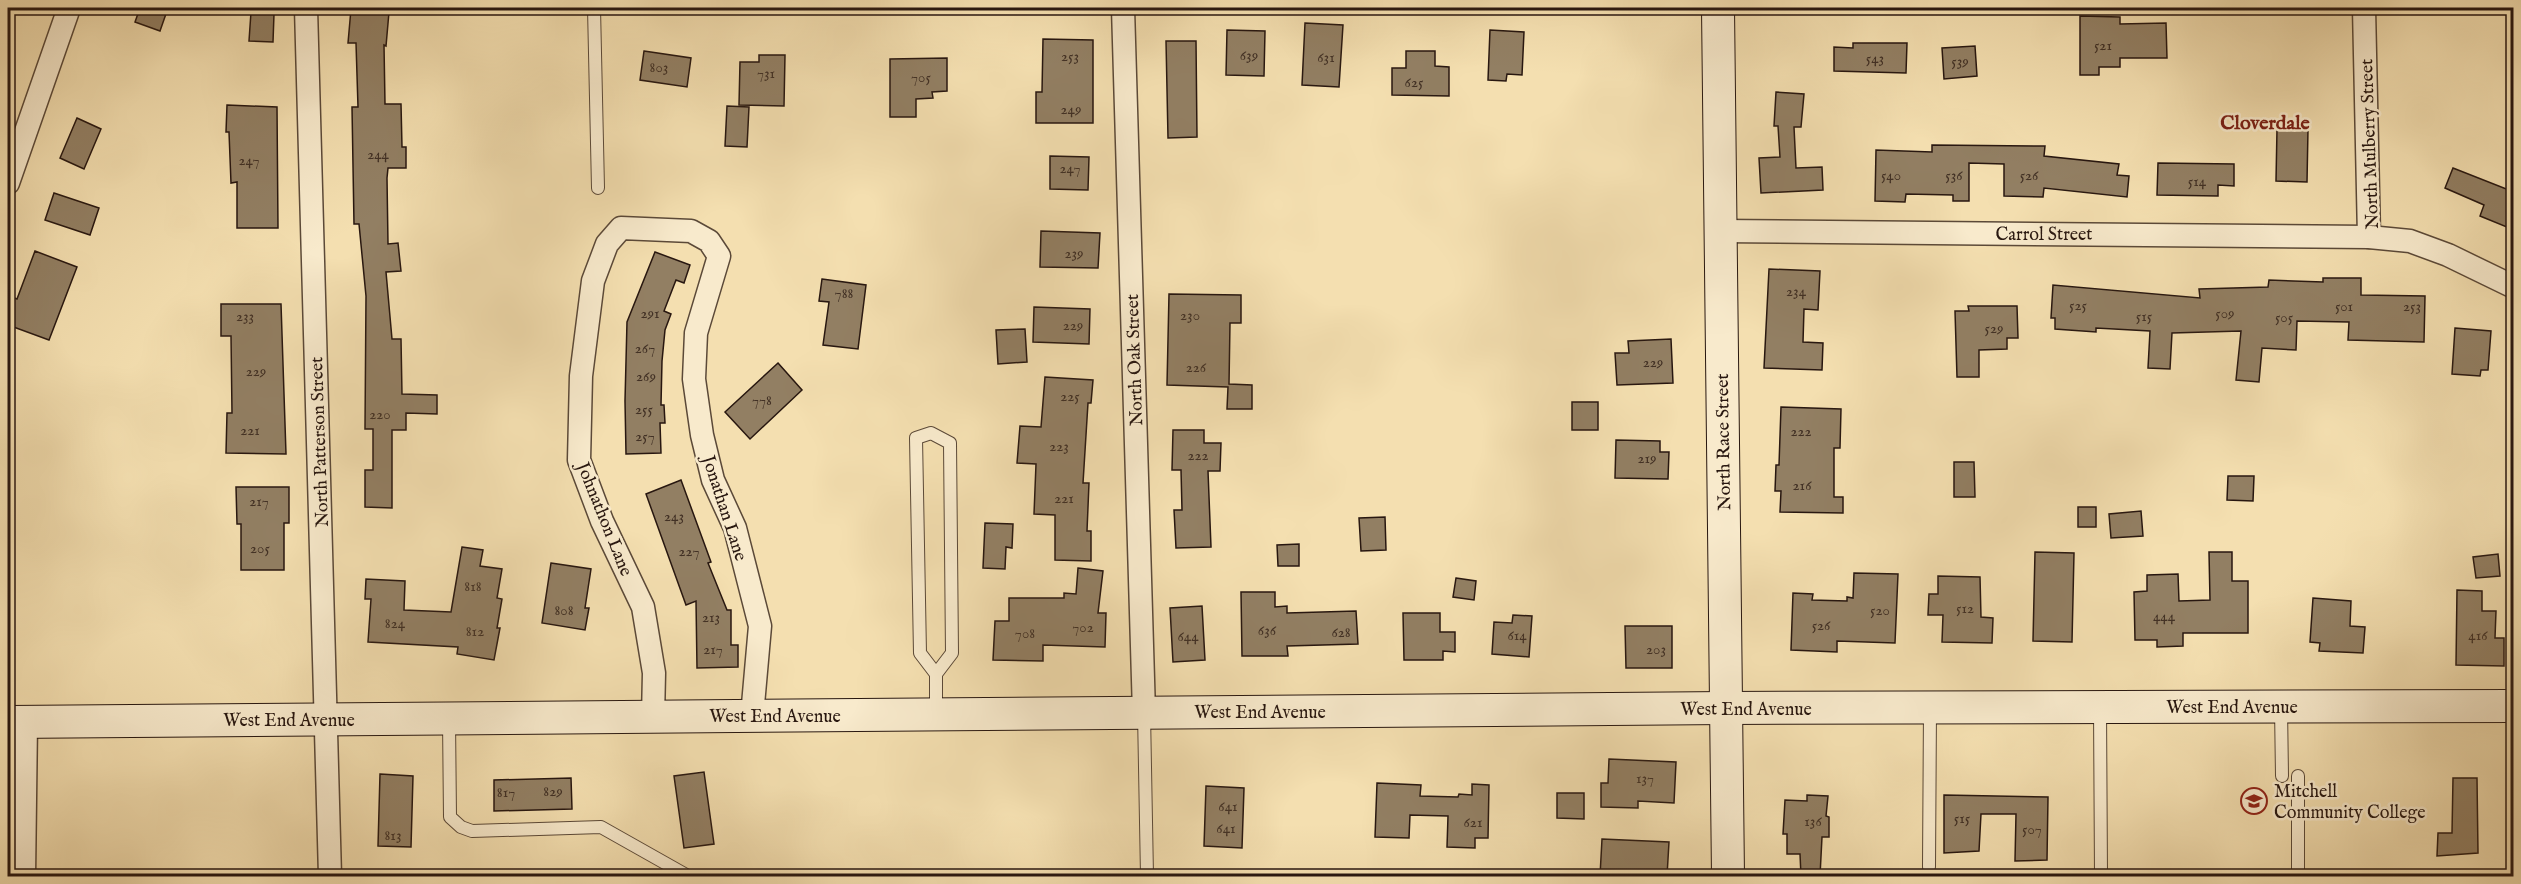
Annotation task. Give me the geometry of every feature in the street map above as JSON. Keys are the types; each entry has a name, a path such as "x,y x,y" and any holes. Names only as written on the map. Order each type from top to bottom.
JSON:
{"main road":[{"name":"North Race Street","path":"1718,8 1728,876"},
{"name":"West End Avenue","path":"17,722 1726,708 2514,706"}],"street":[{"path":"8,183 69,8"},
{"name":"North Patterson Street","path":"306,8 330,876"},
{"name":"North Oak Street","path":"1123,8 1144,713"},
{"name":"North Mulberry Street","path":"2364,8 2369,237 2410,241 2448,255 2514,287"},
{"name":"Jonathan Lane","path":"589,318 593,282 607,244 621,228 691,231 709,241 719,256 696,333 694,380 702,435 713,480 735,528 760,626 752,716"},
{"name":"Carrol Street","path":"1719,231 2369,237"},
{"name":"Johnathon Lane","path":"589,318 581,376 579,460 602,521 643,607 654,673 653,717"},
{"path":"17,722 24,876"}],"lane":[{"path":"594,8 598,188"},
{"path":"936,674 952,653 950,443 931,433 916,438 916,474 920,653 936,674 936,715"},
{"path":"2100,707 2101,876"},
{"path":"2281,707 2282,776"},
{"path":"1929,867 1930,709"},
{"path":"1144,713 1147,876"},
{"path":"449,719 450,817 461,827 472,831 601,827 688,876"},
{"path":"2298,776 2298,876"}],"building":[{"path":"140,8 168,8 160,31 135,22"},
{"path":"351,9 389,12 386,46 384,45 385,104 401,104 402,147 406,147 406,168 388,168 387,178 388,244 398,243 401,271 386,272 392,339 401,339 402,394 437,395 437,414 406,413 406,430 392,430 392,508 365,507 365,470 373,470 373,429 365,429 366,296 359,224 354,224 352,107 358,107 356,43 348,43"},
{"path":"251,12 274,14 273,42 249,41"},
{"path":"2080,16 2120,17 2120,24 2166,23 2167,58 2120,58 2120,67 2099,67 2099,75 2080,75"},
{"path":"1305,23 1343,25 1339,87 1302,85"},
{"path":"1227,30 1265,31 1264,76 1226,75"},
{"path":"1490,30 1524,32 1522,75 1507,74 1506,81 1488,80"},
{"path":"1043,39 1093,40 1093,123 1036,123 1036,92 1042,92"},
{"path":"1166,41 1196,41 1197,137 1168,138"},
{"path":"1853,43 1907,43 1906,73 1834,71 1834,47 1853,48"},
{"path":"1975,46 1977,76 1944,79 1942,48"},
{"path":"644,51 691,58 687,87 640,80"},
{"path":"1406,51 1435,51 1435,66 1449,67 1449,96 1392,95 1392,68 1406,68"},
{"path":"759,55 785,55 784,106 739,105 740,62 759,62"},
{"path":"947,58 947,91 932,92 933,98 916,99 916,117 890,117 890,59"},
{"path":"1776,92 1804,94 1801,127 1794,127 1796,168 1822,167 1823,190 1761,193 1759,158 1780,157 1778,126 1774,126"},
{"path":"227,105 277,107 278,228 237,228 237,182 231,183 229,132 226,132"},
{"path":"727,106 749,107 747,147 725,146"},
{"path":"77,118 101,129 84,169 60,158"},
{"path":"2277,129 2308,129 2307,182 2276,181"},
{"path":"1932,145 2045,146 2044,156 2119,164 2117,175 2129,176 2127,197 2044,188 2043,197 2004,196 2004,164 1969,163 1969,201 1953,201 1953,195 1906,194 1905,202 1875,201 1876,150 1932,152"},
{"path":"1050,156 1089,157 1088,190 1050,189"},
{"path":"2158,163 2234,164 2234,186 2218,185 2218,196 2157,195"},
{"path":"2453,168 2514,192 2514,230 2480,216 2484,205 2445,188"},
{"path":"54,193 99,208 90,235 45,220"},
{"path":"1041,231 1100,233 1098,268 1040,267"},
{"path":"35,251 77,267 49,340 8,325 8,311 12,297 17,299"},
{"path":"655,252 690,265 684,283 676,280 664,311 671,314 665,330 662,361 661,405 664,405 665,423 660,423 661,453 626,454 627,322"},
{"path":"1769,269 1820,271 1818,310 1804,309 1803,342 1823,343 1822,370 1764,368"},
{"path":"2323,278 2361,278 2361,295 2425,296 2424,342 2348,340 2349,322 2297,321 2296,350 2262,348 2259,382 2236,380 2241,331 2172,333 2170,369 2148,368 2150,331 2096,328 2096,332 2055,329 2055,318 2051,318 2053,285 2200,298 2199,289 2268,287 2269,280 2323,282"},
{"path":"822,279 866,285 858,349 823,345 829,302 819,301"},
{"path":"1169,294 1241,295 1241,323 1230,323 1229,384 1252,385 1252,409 1227,409 1228,387 1167,385"},
{"path":"221,304 281,304 286,454 226,453 227,413 232,413 231,336 221,336"},
{"path":"1968,306 2017,306 2018,338 2007,338 2007,349 1979,350 1979,377 1957,377 1955,311 1969,311"},
{"path":"1034,307 1090,309 1089,344 1033,342"},
{"path":"2455,328 2491,331 2488,370 2481,370 2480,376 2452,374"},
{"path":"1025,329 1027,362 998,364 996,330"},
{"path":"1671,339 1673,383 1617,385 1615,353 1629,353 1628,341"},
{"path":"778,363 802,390 750,439 725,412"},
{"path":"1045,377 1093,380 1091,403 1088,403 1083,483 1089,483 1087,531 1091,531 1091,561 1055,560 1055,515 1034,514 1036,464 1017,463 1020,426 1041,427"},
{"path":"1572,402 1598,402 1598,430 1572,430"},
{"path":"1781,407 1841,409 1840,448 1834,448 1834,497 1843,497 1843,513 1780,512 1781,491 1775,491 1776,465 1779,465"},
{"path":"1173,430 1204,430 1204,443 1221,443 1220,471 1208,471 1211,547 1176,548 1174,510 1182,510 1181,470 1172,470"},
{"path":"1616,440 1660,441 1660,452 1669,452 1668,479 1615,478"},
{"path":"1954,462 1974,462 1975,497 1954,497"},
{"path":"2228,476 2254,476 2253,501 2227,500"},
{"path":"681,480 711,562 708,563 727,610 731,610 731,645 738,645 738,667 697,668 696,601 686,605 646,494"},
{"path":"236,487 289,487 289,523 284,523 284,570 241,570 241,524 237,524"},
{"path":"2078,507 2096,507 2096,527 2078,527"},
{"path":"2141,511 2143,536 2111,538 2109,514"},
{"path":"1385,517 1386,550 1361,551 1359,518"},
{"path":"985,523 1013,524 1012,548 1006,547 1005,569 983,568"},
{"path":"1299,544 1299,566 1278,566 1277,545"},
{"path":"462,547 483,550 480,566 502,569 497,598 502,599 497,628 500,628 494,660 457,654 458,647 368,642 371,599 365,599 366,579 405,581 404,610 451,612"},
{"path":"2035,552 2074,553 2072,642 2033,641"},
{"path":"2209,552 2232,552 2232,581 2248,581 2248,633 2183,633 2183,646 2157,647 2157,640 2135,640 2134,592 2147,591 2147,575 2178,574 2179,601 2210,600"},
{"path":"2498,554 2500,576 2476,578 2473,557"},
{"path":"551,563 591,569 585,608 589,608 585,630 542,623"},
{"path":"1078,568 1103,571 1098,613 1106,613 1105,647 1043,645 1043,661 993,660 995,621 1009,621 1009,598 1064,598 1064,593 1076,594"},
{"path":"1854,573 1898,574 1895,643 1837,641 1837,652 1791,650 1793,593 1813,594 1812,600 1847,601 1847,597 1853,598"},
{"path":"1938,576 1980,577 1981,617 1993,618 1992,643 1942,642 1943,615 1928,615 1929,594 1938,594"},
{"path":"1456,578 1476,581 1474,600 1453,597"},
{"path":"2457,590 2482,591 2482,611 2496,611 2495,638 2504,638 2504,666 2456,665"},
{"path":"1241,592 1275,592 1275,607 1287,606 1287,613 1356,611 1358,644 1287,646 1288,656 1242,656"},
{"path":"2313,598 2351,601 2350,626 2365,627 2363,653 2319,651 2320,643 2310,642"},
{"path":"1202,606 1205,660 1173,662 1170,608"},
{"path":"1403,613 1440,613 1440,632 1455,632 1455,652 1443,651 1443,660 1404,660"},
{"path":"1513,615 1532,616 1529,657 1492,654 1494,622 1512,623"},
{"path":"1625,626 1672,626 1672,668 1626,668"},
{"path":"1609,759 1676,762 1674,803 1638,801 1638,808 1601,807 1601,783 1608,783"},
{"path":"704,772 714,844 684,848 674,776"},
{"path":"380,774 413,776 411,847 378,846"},
{"path":"571,778 572,809 494,811 494,780"},
{"path":"2453,778 2477,778 2478,853 2437,856 2438,833 2452,833"},
{"path":"1377,783 1421,785 1420,796 1458,797 1459,794 1472,795 1472,784 1489,785 1488,838 1475,838 1475,848 1447,847 1448,816 1410,815 1409,838 1375,837"},
{"path":"1206,786 1244,788 1242,848 1204,846"},
{"path":"1557,793 1584,793 1584,819 1557,818"},
{"path":"1807,795 1828,796 1826,816 1829,817 1829,837 1822,837 1820,876 1801,876 1800,854 1787,854 1787,834 1783,834 1785,800 1807,801"},
{"path":"1944,795 2048,797 2047,860 2015,861 2016,814 1981,814 1979,851 1944,853"},
{"path":"1602,839 1669,842 1667,876 1600,876"}],"place":[{"name":"Mitchell Community College","path":"2254,801"}],"district":[{"name":"Cloverdale","path":"2265,122"}]}
